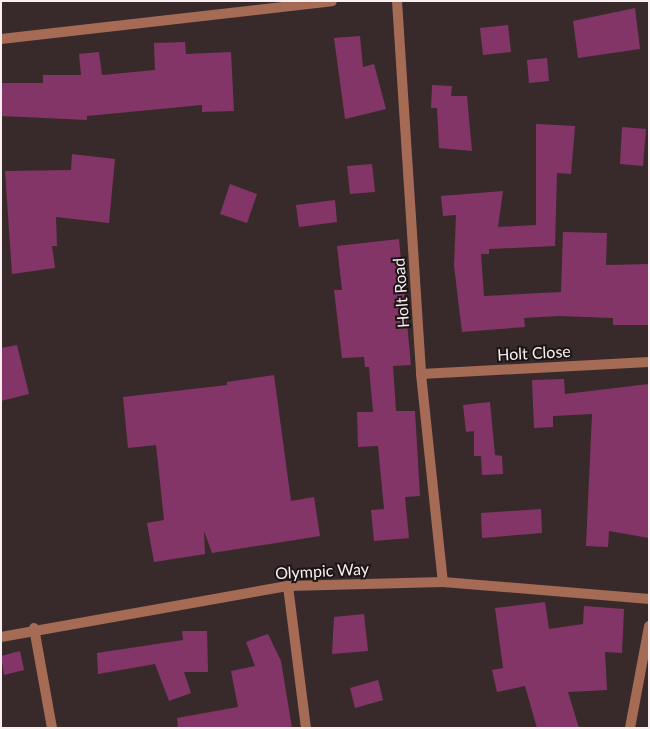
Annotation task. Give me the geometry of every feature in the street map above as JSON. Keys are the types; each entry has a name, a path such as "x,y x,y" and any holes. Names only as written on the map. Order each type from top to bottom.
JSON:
{"street":[{"path":"1,39 332,1"},
{"name":"Holt Road","path":"397,1 421,374 443,582"},
{"name":"Holt Close","path":"421,374 649,362"},
{"name":"Olympic Way","path":"1,637 34,628 288,586 443,582 649,600"},
{"path":"288,586 306,728"},
{"path":"630,728 649,626"},
{"path":"34,628 52,728"}],"building":[{"path":"635,8 640,49 578,58 573,21"},
{"path":"508,25 511,52 483,55 480,28"},
{"path":"360,36 363,67 374,64 386,109 345,119 334,38"},
{"path":"185,42 186,54 231,52 234,111 202,112 202,105 87,116 87,120 2,116 1,83 43,83 43,75 81,75 79,54 99,52 102,75 155,70 154,43"},
{"path":"547,58 549,81 529,83 527,60"},
{"path":"432,85 452,86 451,96 467,96 472,151 439,148 437,108 431,108"},
{"path":"536,124 575,126 571,174 557,173 555,246 489,249 489,254 481,254 484,296 561,292 563,232 607,233 606,265 649,264 649,325 613,325 613,318 559,316 524,318 525,327 462,332 454,266 456,215 443,216 441,196 503,191 498,227 536,225"},
{"path":"622,127 646,129 643,166 620,164"},
{"path":"72,154 115,159 109,223 56,217 57,246 52,246 55,268 12,274 5,171 71,170"},
{"path":"372,164 375,192 350,194 347,166"},
{"path":"230,184 257,194 247,223 220,214"},
{"path":"335,200 337,222 299,227 296,205"},
{"path":"399,239 411,365 393,366 396,411 415,411 420,496 405,497 409,538 374,541 371,510 384,509 378,446 358,447 357,412 373,412 369,367 365,367 364,357 342,358 334,290 342,290 337,246"},
{"path":"17,345 29,394 1,401 1,348"},
{"path":"274,375 291,501 314,497 320,536 212,553 204,531 205,554 154,562 147,523 164,520 156,445 128,448 123,397 227,385 227,382"},
{"path":"564,379 565,394 649,384 649,538 609,531 608,547 586,546 592,414 553,416 553,427 534,428 532,380"},
{"path":"490,402 495,455 502,456 503,474 482,475 481,456 474,456 474,431 466,432 463,405"},
{"path":"541,509 542,533 482,538 481,513"},
{"path":"545,602 549,629 583,624 584,606 624,609 622,653 605,652 607,690 568,692 579,728 537,728 525,686 497,692 492,670 503,668 495,608"},
{"path":"364,614 368,651 332,654 334,617"},
{"path":"182,631 207,631 208,672 184,672 191,693 169,701 155,664 98,674 97,653 183,640"},
{"path":"268,634 281,661 292,728 178,728 177,718 238,707 231,671 255,666 246,642"},
{"path":"20,651 24,670 4,675 1,656"},
{"path":"378,680 383,700 355,708 350,688"}]}
